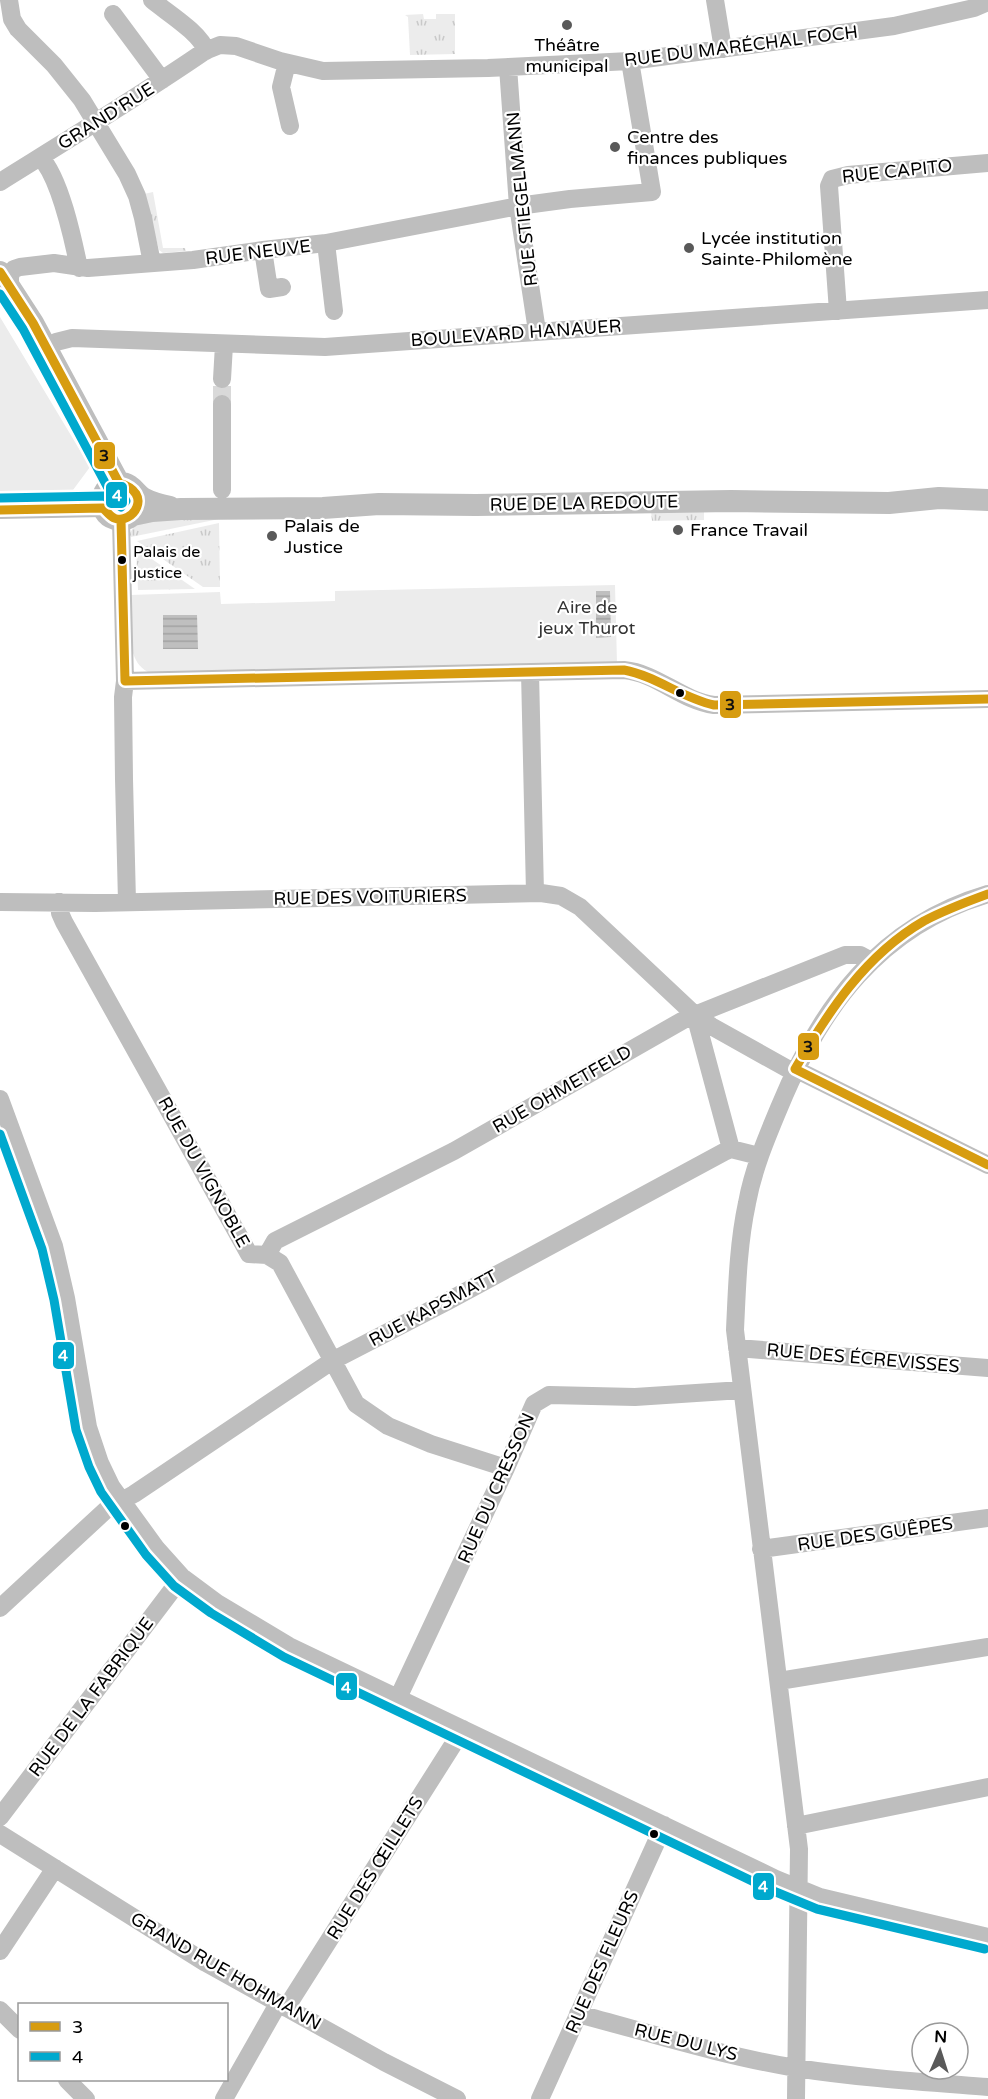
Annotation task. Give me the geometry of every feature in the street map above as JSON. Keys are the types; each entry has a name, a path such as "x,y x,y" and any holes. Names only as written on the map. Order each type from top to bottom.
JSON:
{"main road":[{"path":"5,279 46,348 123,504"},
{"name":"RUE DE LA REDOUTE","path":"123,504 152,511 323,508 426,503 476,505 731,501 889,503 939,498 988,500"}],"street":[{"path":"9,0 12,19 18,29 69,83 97,122 127,174 137,196 152,263"},
{"path":"152,0 209,49"},
{"path":"715,0 723,49"},
{"name":"RUE DU MARÉCHAL FOCH","path":"209,49 222,45 236,46 287,63 323,71 517,61 630,61 915,22 974,9 988,2"},
{"path":"112,14 162,80"},
{"name":"RUE DU MARÉCHAL FOCH","path":"915,22 933,24 988,17"},
{"name":"GRAND'RUE","path":"0,182 209,49"},
{"name":"RUE STIEGELMANN","path":"517,61 518,206 537,331"},
{"name":"RUE NEUVE","path":"5,279 14,269 20,267 54,263 79,268 193,260 326,243 518,206 652,192 630,61"},
{"path":"287,63 281,87 290,126"},
{"path":"40,157 47,166 63,203 79,268"},
{"name":"RUE CAPITO","path":"838,311 829,186 832,178 988,164"},
{"path":"326,243 334,311"},
{"path":"263,250 269,289 282,287"},
{"name":"BOULEVARD HANAUER","path":"46,348 56,342 72,338 325,347 988,300"},
{"path":"222,378 224,345"},
{"path":"222,404 222,490"},
{"path":"123,504 125,681 123,697 128,902"},
{"name":"RUE DE LA REDOUTE","path":"0,510 123,504"},
{"path":"125,681 633,671 701,702 714,705 988,699"},
{"path":"530,672 535,893"},
{"name":"RUE DES VOITURIERS","path":"0,902 128,902 535,893 561,896 580,907 695,1015 711,1026 788,1069 795,1069 988,1165"},
{"path":"796,2099 799,1849 735,1330 739,1257 746,1205 759,1156 795,1069 816,1031 839,998 871,961 895,941 951,907 988,894"},
{"name":"RUE DU VIGNOBLE","path":"59,902 64,922 249,1254 267,1255 280,1263 356,1404 388,1426 431,1444 506,1468"},
{"name":"RUE OHMETFELD","path":"267,1255 275,1241 454,1151 695,1015 845,955 860,955 871,961"},
{"path":"695,1015 731,1149 759,1156"},
{"path":"0,1099 54,1246 66,1298 88,1427 99,1463 121,1502 161,1554 183,1577 217,1603 267,1634 799,1888 820,1897 988,1937"},
{"name":"RUE KAPSMATT","path":"0,1608 112,1505 121,1502 332,1361 731,1149"},
{"name":"RUE DES ÉCREVISSES","path":"737,1348 988,1368"},
{"name":"RUE DU CRESSON","path":"398,1698 534,1404 549,1395 635,1397 742,1390"},
{"name":"RUE DES GUÊPES","path":"761,1549 988,1518"},
{"name":"RUE DE LA FABRIQUE","path":"0,1817 183,1577"},
{"path":"778,1681 988,1647"},
{"name":"RUE DES ŒILLETS","path":"224,2099 463,1729"},
{"path":"796,1826 988,1787"},
{"name":"RUE DES FLEURS","path":"540,2099 664,1825"},
{"name":"GRAND RUE HOHMANN","path":"0,1834 206,1963 384,2062 457,2099"},
{"path":"0,1951 55,1869"},
{"path":"0,2010 18,2028"},
{"name":"RUE DU LYS","path":"578,2014 795,2068 988,2087"},
{"path":"69,2081 86,2099"}],"green space":[{"path":"423,14 424,19 436,19 436,14 455,14 455,54 410,55 408,17 405,15"},
{"path":"153,192 163,248 185,248 186,251 163,253 159,250 144,194"},
{"path":"0,317 90,467 73,490 0,491"},
{"path":"651,511 704,511 704,520 652,521"},
{"path":"144,518 219,519 131,537 129,534"},
{"path":"219,523 220,587 203,587 137,541"},
{"path":"136,548 195,589 138,590"},
{"name":"Aire de jeux Thurot","path":"615,585 617,664 151,673 142,668 136,660 130,639 130,595 220,592 221,604 335,601 335,591"}],"shaded area":[{"path":"596,591 610,591 611,637 596,638"},
{"path":"163,615 197,615 198,649 163,649"}],"tunnel":[{"path":"222,379 222,404"}],"transit line":[{"name":"3","path":"0,272 33,323 119,483 130,488 136,494 138,501 133,513 121,519 114,518 103,508 0,510"},
{"name":"4","path":"0,294 23,329 109,490 113,494 124,497 126,501 121,507 104,496 0,498"},
{"name":"3","path":"121,520 125,681 624,670 647,677 702,702 714,705 988,699"},
{"name":"3","path":"988,894 924,921 884,950 850,986 835,1006 795,1069 988,1165"},
{"name":"4","path":"0,1134 42,1249 54,1300 76,1430 89,1467 101,1492 146,1555 174,1586 211,1613 284,1657 771,1890 817,1909 985,1949"}],"place":[{"name":"Théâtre municipal","path":"567,25"},
{"name":"Centre des finances publiques","path":"615,147"},
{"name":"Lycée institution Sainte-Philomène","path":"689,248"},
{"name":"France Travail","path":"678,530"},
{"name":"Palais de Justice","path":"272,536"},
{"name":"Palais de justice","path":"122,560"}]}
